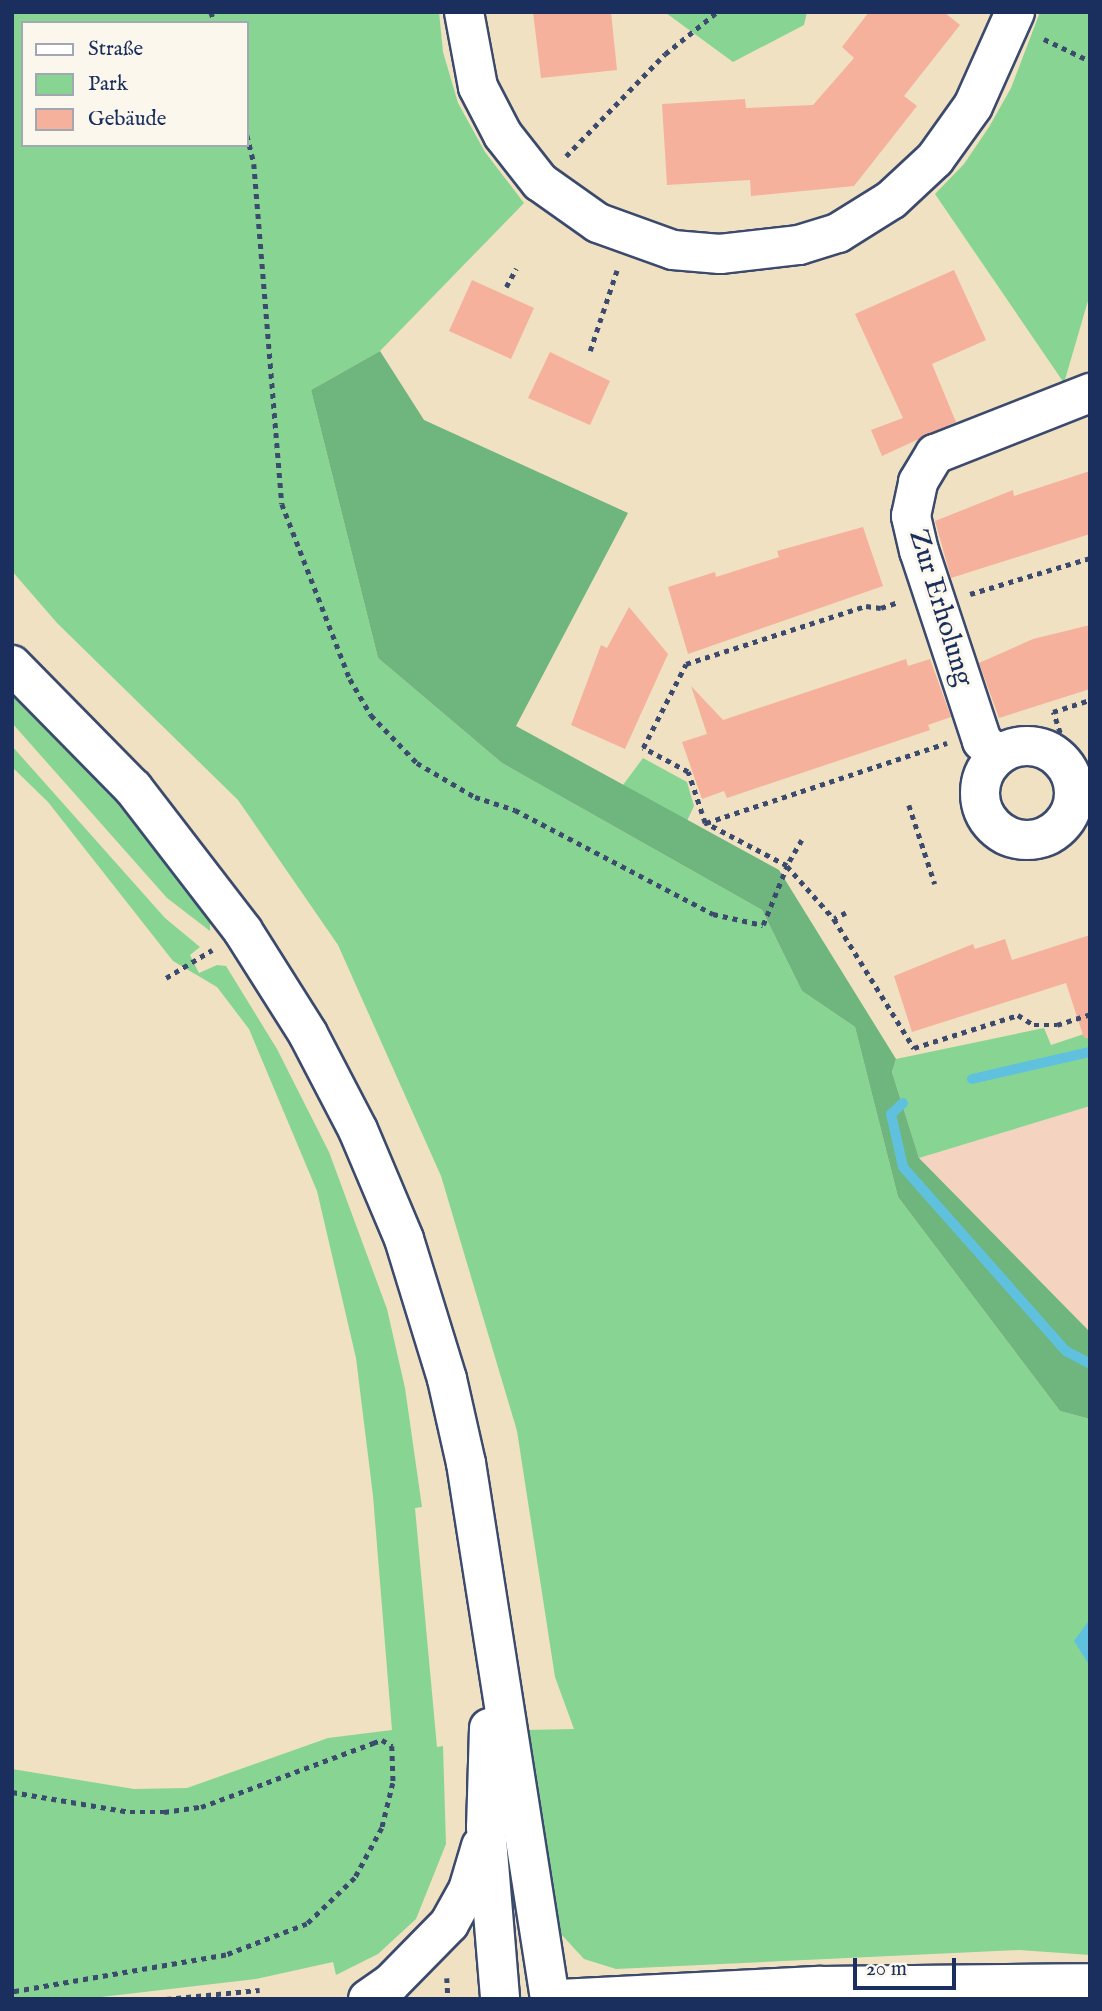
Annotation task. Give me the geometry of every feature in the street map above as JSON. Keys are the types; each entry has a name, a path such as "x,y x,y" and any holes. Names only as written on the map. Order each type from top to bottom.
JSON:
{"main road":[{"path":"464,12 478,87 503,135 540,182 598,223 673,250 720,254 799,245 838,233 891,200 935,159 1028,24"},
{"name":"Zur Erholung","path":"989,744 919,551 911,516 918,482 935,454 1090,393"},
{"path":"12,666 105,757 215,891 307,1034 358,1130 404,1239 447,1379 466,1464 550,1999"},
{"path":"989,744 1034,746 1052,752 1066,765 1074,782 1074,801 1079,819 1031,841 1009,837 995,828 980,799 989,744"},
{"path":"492,1638 486,1827 500,1999"},
{"path":"368,1999 391,1983 449,1924 468,1890 486,1827"},
{"path":"561,1999 821,1986 1090,1983"}],"path":[{"path":"540,182 666,54 717,12"},
{"path":"1028,24 1090,61"},
{"path":"248,139 254,164 282,504 350,679 371,715 417,763 475,797 515,810 713,914 763,925 787,866 802,840"},
{"path":"590,351 619,271 611,268"},
{"path":"506,287 516,269"},
{"path":"959,597 1090,558"},
{"path":"905,599 881,608 866,606 686,664 643,748 688,772 705,823 787,866 834,919 914,1048 1018,1015 1034,1025 1045,1025 1090,1014"},
{"path":"1060,733 1053,712 1090,700"},
{"path":"705,823 989,744"},
{"path":"909,806 934,884"},
{"path":"834,919 846,913"},
{"path":"166,978 211,950"},
{"path":"12,1792 130,1812 164,1812 201,1807 382,1741 391,1746 393,1783 382,1828 355,1878 307,1924 226,1955 12,1992"},
{"path":"166,1999 260,1990"}],"shaded area":[{"path":"1090,1106 1090,1332 919,1158"}],"green space":[{"path":"12,12 439,12 443,52 458,103 485,152 524,203 380,351 311,390 378,658 502,763 762,910 802,991 855,1027 898,1197 1060,1411 1090,1419 1090,1955 1019,1950 616,1969 584,1959 560,1933 549,1903 526,1730 574,1729 555,1677 517,1431 441,1176 338,945 238,800 57,623 12,571"},
{"path":"807,12 804,25 733,62 666,13"},
{"path":"1040,12 1090,12 1090,294 1064,383 935,194 964,164 989,127 1011,88"},
{"path":"380,351 424,420 628,513 516,726 779,870 896,1059 892,1072 919,1158 1090,1332 1090,1419 1060,1411 898,1197 855,1027 802,991 762,910 502,763 378,658 311,390"},
{"path":"12,692 73,751 158,849 210,918 210,931 167,898 12,723"},
{"path":"12,746 165,918 200,947 190,955 199,973 217,965 226,966 277,1049 329,1152 387,1309 405,1388 422,1507 415,1508 437,1747 443,1746 446,1844 416,1919 378,1954 336,1975 333,1962 256,1979 84,1999 12,1999 12,1769 134,1789 187,1788 328,1738 392,1730 373,1496 356,1358 317,1191 249,1029 217,987 173,961 48,802 12,767"},
{"path":"643,758 687,782 694,806 687,821 623,785"},
{"path":"1044,1028 1051,1045 1090,1032 1090,1106 919,1158 892,1072 896,1059"}],"water":[{"path":"1090,1619 1090,1666 1074,1641"}],"building":[{"path":"533,12 611,12 617,70 541,78"},
{"path":"869,12 944,12 960,25 904,96 917,106 854,186 751,196 750,180 667,185 662,104 745,99 746,108 813,105 854,58 842,47"},
{"path":"954,270 986,340 932,364 956,422 882,456 871,430 903,418 855,314"},
{"path":"472,280 534,308 511,359 449,331"},
{"path":"550,352 610,381 590,425 528,398"},
{"path":"1090,471 1090,534 951,578 935,521 1013,490 1014,496"},
{"path":"863,527 883,586 688,654 668,587 715,572 716,577 779,557 777,551"},
{"path":"629,607 668,654 625,749 571,725 601,645 607,648"},
{"path":"1090,625 1090,689 999,718 979,663 1033,639"},
{"path":"906,659 908,666 930,659 951,717 928,725 930,730 727,798 724,791 702,799 682,742 707,734 691,686 723,720"},
{"path":"1090,935 1090,1038 1084,1038 1066,983 912,1032 894,976 973,944 975,949 1005,939 1012,960"}],"waterway":[{"path":"972,1079 1090,1052"},
{"path":"903,1103 891,1114 903,1167 1066,1351 1090,1364"}]}
